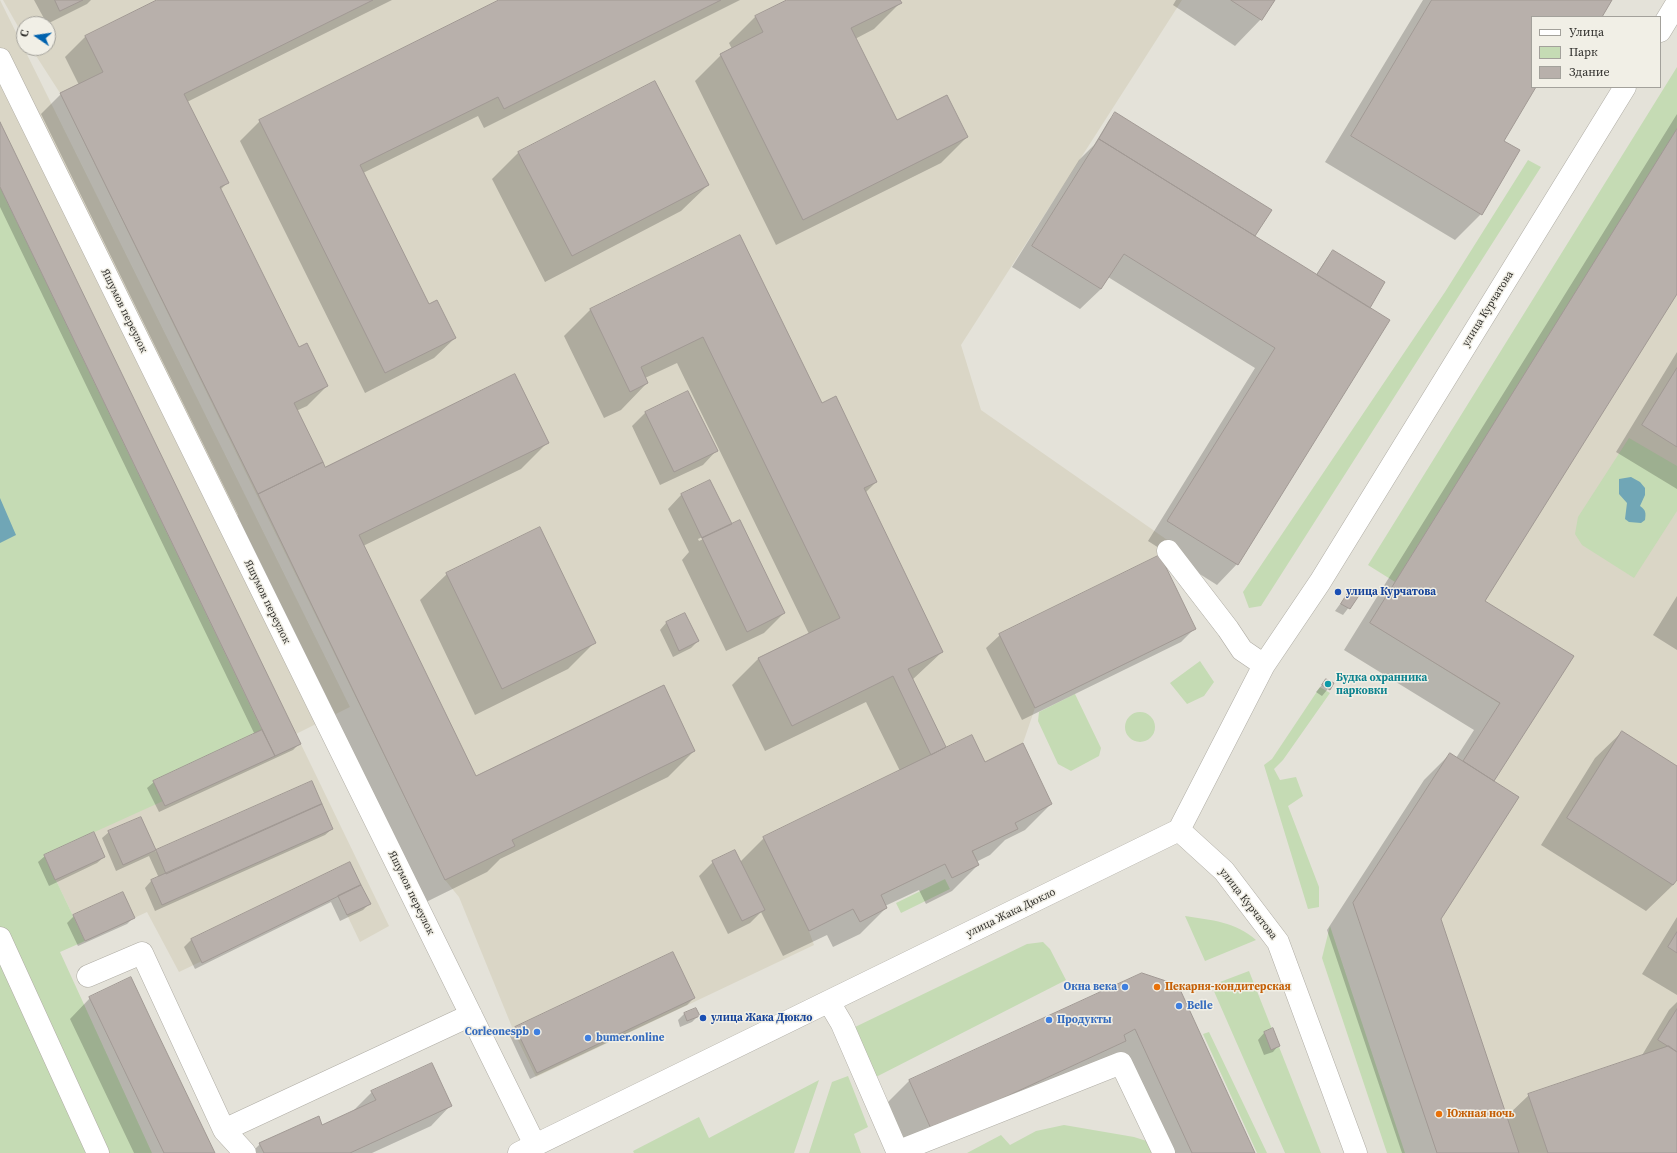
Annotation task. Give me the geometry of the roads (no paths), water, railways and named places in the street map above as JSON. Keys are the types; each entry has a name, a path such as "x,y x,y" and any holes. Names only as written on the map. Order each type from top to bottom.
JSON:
{"street":[{"path":"1661,29 1677,3"},
{"name":"Яшумов переулок","path":"0,59 471,1015 527,1149"},
{"name":"улица Курчатова","path":"1356,1153 1278,942 1224,871 1179,830 1264,665 1320,582 1624,88"},
{"path":"1168,551 1228,629 1242,650 1264,665"},
{"name":"улица Жака Дюкло","path":"527,1149 1179,830"},
{"path":"0,938 98,1153"},
{"path":"88,976 142,953 224,1130 245,1153"},
{"path":"829,1002 842,1024 898,1153 1121,1063 1164,1153"},
{"path":"224,1130 471,1015"}],"water":[{"path":"1631,477 1640,482 1645,488 1645,495 1640,506 1644,510 1645,520 1641,523 1629,522 1625,519 1627,503 1619,494 1619,479"},
{"path":"0,498 16,535 0,543"}],"place":[{"name":"улица Курчатова","path":"1338,592"},
{"name":"Будка охранника парковки","path":"1328,684"},
{"name":"Окна века","path":"1125,987"},
{"name":"Пекарня-кондитерская","path":"1157,987"},
{"name":"Belle","path":"1179,1006"},
{"name":"улица Жака Дюкло","path":"703,1018"},
{"name":"Продукты","path":"1049,1020"},
{"name":"Corleonespb","path":"537,1032"},
{"name":"bumer.online","path":"588,1038"},
{"name":"Южная ночь","path":"1439,1114"}]}
